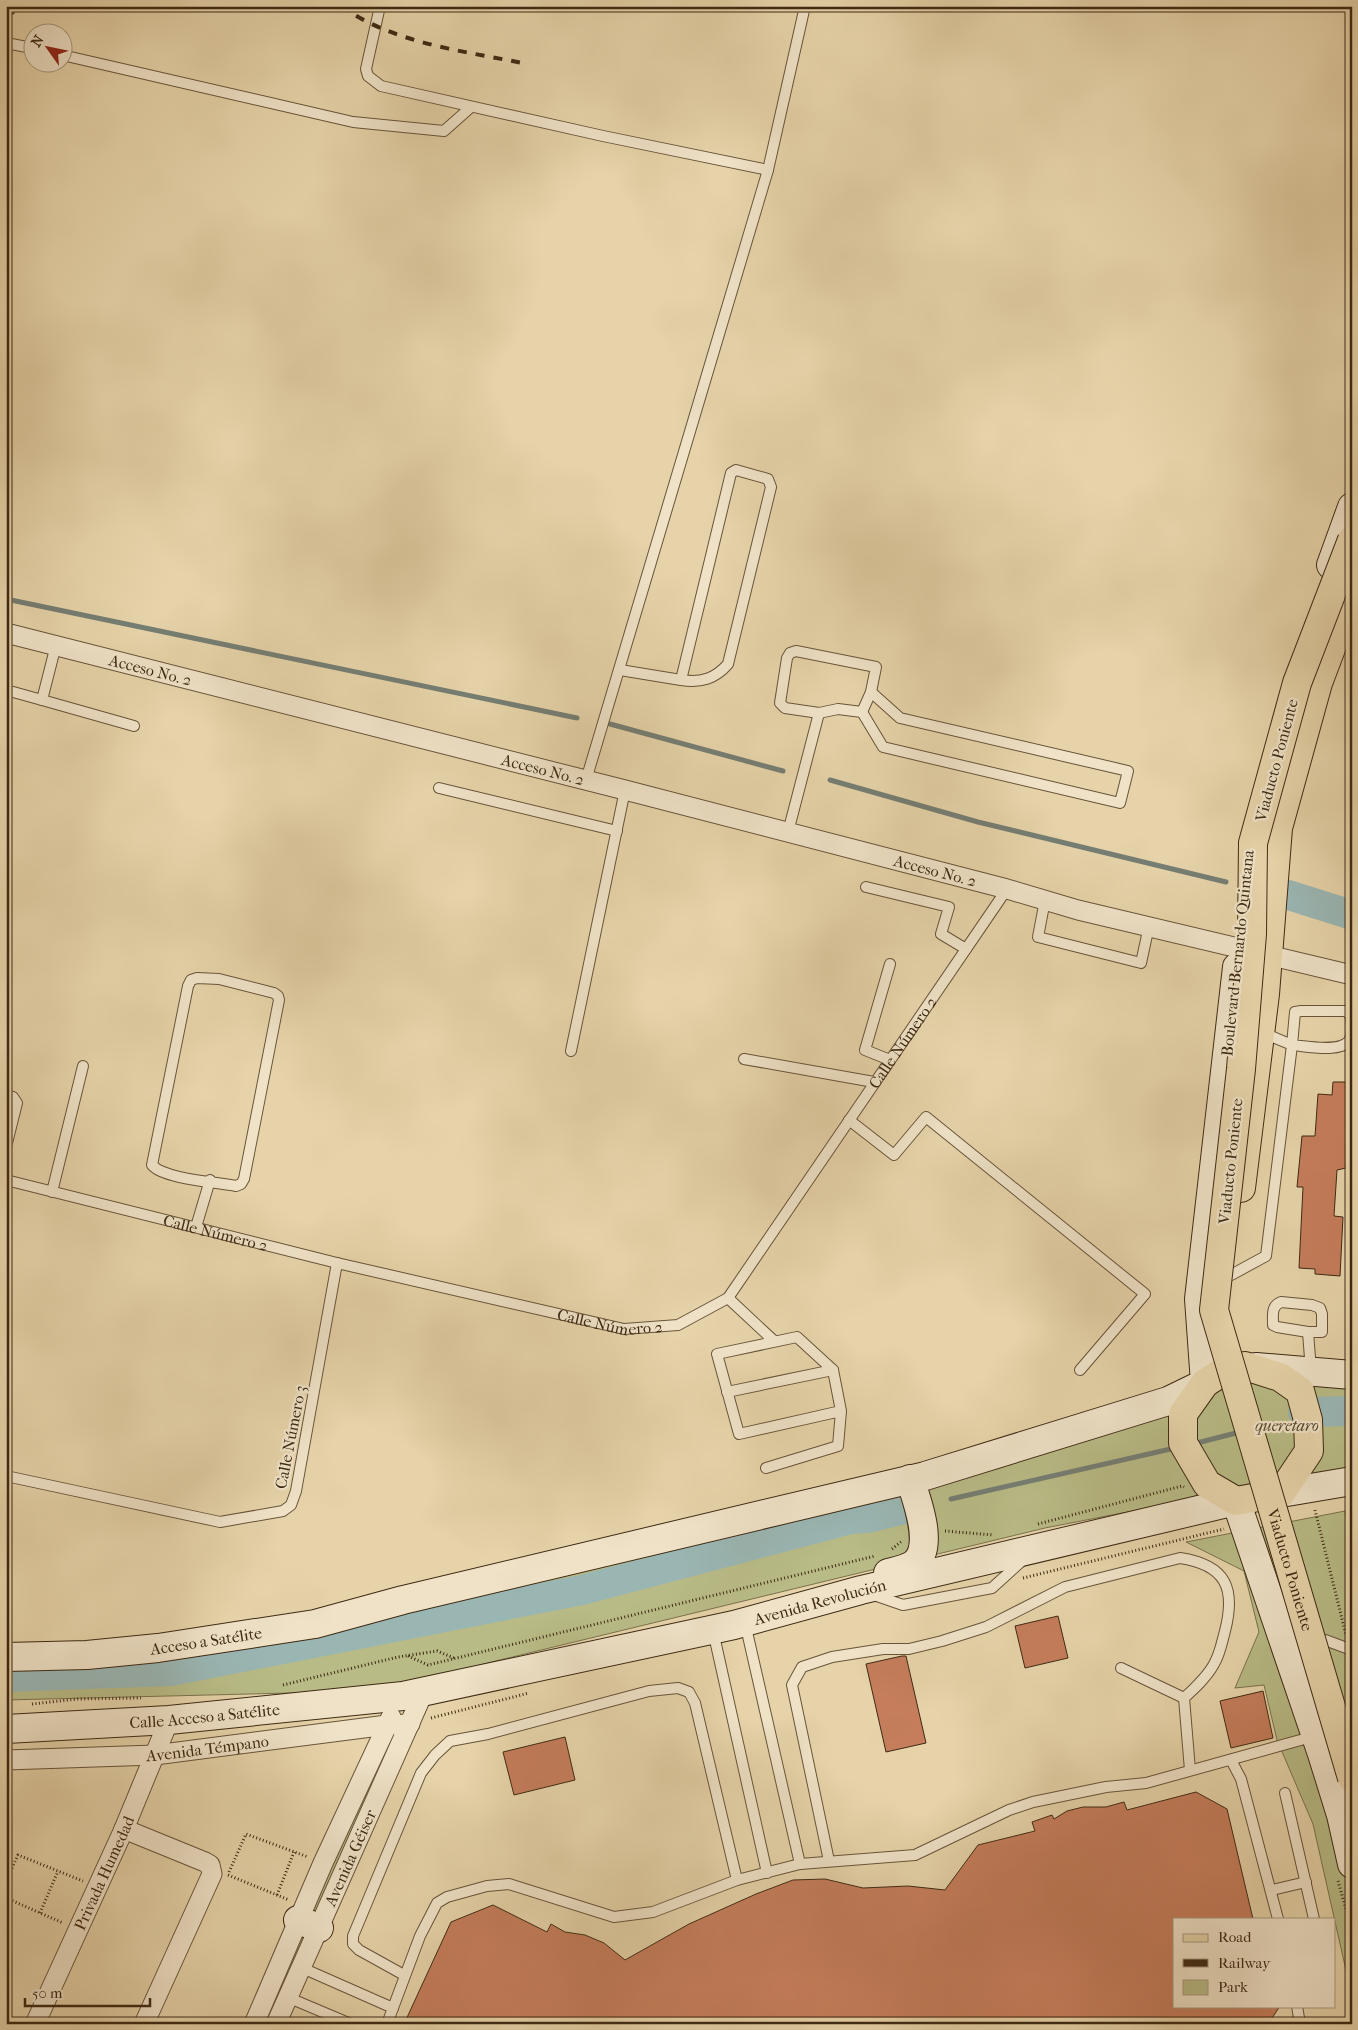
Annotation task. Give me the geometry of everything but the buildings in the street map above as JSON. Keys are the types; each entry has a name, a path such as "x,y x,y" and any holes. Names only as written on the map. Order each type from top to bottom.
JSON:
{"main road":[{"name":"Boulevard Bernardo Quintana","path":"1205,1382 1199,1299 1240,941 1246,856 1272,738 1315,607 1352,507"},
{"name":"Viaducto Poniente","path":"1352,540 1297,683 1253,843 1252,934 1242,1059 1214,1310 1352,1778"},
{"name":"Boulevard Bernardo Quintana","path":"1245,1366 1230,1328 1227,1302 1260,1032 1278,828 1318,683 1352,593"},
{"path":"1245,1366 1280,1378 1300,1391 1308,1420 1309,1451 1281,1493"},
{"path":"815,1604 832,1587 912,1566 922,1556 924,1531 912,1484 1168,1401 1227,1369 1245,1366 1352,1375"},
{"path":"1205,1382 1184,1409 1183,1443 1207,1484 1236,1501 1351,1483"},
{"name":"Acceso a Satélite","path":"6,1657 87,1655 177,1645 315,1624 403,1600 912,1484"},
{"path":"1281,1493 1342,1646 1351,1727"},
{"path":"1236,1501 1342,1815 1352,1864"},
{"name":"Avenida Revolución","path":"413,1693 712,1630 815,1604 861,1590 1032,1551 1236,1501"},
{"name":"Calle Acceso a Satélite","path":"6,1729 169,1720 413,1693"}],"street":[{"name":"Acceso No. 2","path":"6,632 788,832 1007,889 1078,910 1149,926"},
{"path":"1149,926 1240,941 1266,954 1352,975"},
{"name":"Avenida Géiser","path":"254,2024 307,1918 410,1724 413,1693"},
{"name":"Avenida Géiser","path":"276,2024 300,1967 307,1918 387,1725 413,1693"},
{"name":"Privada Humedad","path":"35,2024 124,1829 169,1720"},
{"name":"Avenida Témpano","path":"6,1760 155,1755 387,1725 410,1724"},
{"path":"124,1829 210,1865 212,1874 144,2024"}],"lane":[{"path":"380,6 366,69 368,76 381,86 603,136 768,170"},
{"path":"586,780 768,170 805,6"},
{"path":"6,43 22,46"},
{"path":"72,57 353,122 444,131 471,107"},
{"path":"620,670 681,680 697,681 710,678 728,664 771,487 768,479 736,470 731,473 681,680"},
{"path":"42,700 56,645"},
{"path":"796,651 876,667 871,692 862,712 838,709 819,713 786,708 780,703 781,687 790,653 796,651"},
{"path":"6,690 134,726"},
{"path":"862,712 883,748 1120,803 1128,771 900,718 871,692"},
{"path":"788,832 819,713"},
{"path":"439,788 617,831"},
{"path":"571,1051 625,790"},
{"path":"866,887 949,907 941,934 966,948"},
{"name":"Calle Número 2","path":"6,1180 196,1226 337,1263 624,1329 678,1325 728,1298 1007,889"},
{"path":"1045,900 1038,937 1141,964 1149,926"},
{"path":"890,964 865,1050 890,1060"},
{"path":"197,978 220,979 274,993 278,996 279,1000 244,1179 241,1184 236,1186 210,1180 176,1176 157,1170 152,1165 188,986 191,980 197,978"},
{"path":"1230,1275 1266,1256 1292,1045 1295,1012 1346,1011 1351,1016 1351,1037 1348,1043 1339,1048 1292,1045 1260,1032"},
{"path":"744,1059 874,1082"},
{"path":"52,1192 83,1066"},
{"path":"6,1095 16,1100 6,1147"},
{"path":"849,1120 894,1155 926,1117 1144,1294 1080,1370"},
{"path":"196,1226 210,1180"},
{"name":"Calle Número 3","path":"6,1476 220,1522 283,1511 291,1505 296,1491 337,1263"},
{"path":"728,1298 774,1341"},
{"path":"1281,1302 1304,1304 1320,1308 1322,1332 1308,1332 1280,1329 1273,1324 1273,1309 1276,1304 1281,1302"},
{"path":"1308,1332 1311,1372"},
{"path":"766,1468 838,1446 841,1411 833,1370 797,1337 717,1354 739,1434 841,1411"},
{"path":"727,1392 833,1370"},
{"path":"829,1861 792,1685 802,1667 832,1656 883,1649 909,1650 942,1641 986,1627 1065,1587 1180,1558 1195,1560 1221,1574 1228,1586 1230,1613 1214,1664 1200,1683 1184,1698"},
{"path":"745,1622 800,1864"},
{"path":"712,1630 767,1873"},
{"path":"1121,1668 1184,1698"},
{"path":"404,1975 359,1950 353,1944 353,1936 415,1786 425,1767 450,1741 488,1734 649,1691 678,1688 689,1692 693,1697 737,1880"},
{"path":"1184,1698 1190,1770"},
{"path":"387,2024 404,1975 437,1903 447,1897 479,1888 509,1884 529,1888 583,1909 614,1918 653,1912 737,1880 800,1864 915,1855 1009,1810 1033,1802 1106,1788 1146,1783 1351,1727"},
{"path":"1231,1760 1241,1779 1272,1890 1278,1918"},
{"path":"1285,1793 1314,1918"},
{"path":"1272,1890 1306,1882"},
{"path":"300,1967 393,2008"},
{"path":"287,1997 352,2024"},
{"path":"1297,2008 1300,2024"}],"path":[{"path":"1315,1510 1342,1646"},
{"path":"279,1686 398,1657 437,1651 454,1658"},
{"path":"26,1705 108,1698 146,1698"},
{"path":"228,1875 246,1834 294,1852 277,1895"},
{"path":"6,1881 18,1855 97,1887"},
{"path":"210,1865 228,1875 277,1895 307,1918"},
{"path":"40,1913 58,1871"},
{"path":"6,1898 78,1929"}],"green space":[{"name":"queretaro","path":"1283,1369 1352,1373 1352,1471 1338,1471 1045,1528 372,1691 6,1700 6,1644 177,1645 773,1511"},
{"path":"1345,1511 1352,1542 1352,1997 1336,1926 1336,1918 1334,1918 1313,1824 1277,1740 1264,1685 1235,1688 1259,1632 1244,1571 1186,1542"},
{"path":"366,1781 378,1785 269,2024 259,2024"}],"waterway":[{"path":"6,599 577,718"},
{"path":"610,724 783,771"},
{"path":"830,780 978,822 1226,882"},
{"path":"1282,893 1352,915"},
{"path":"1303,1412 1352,1411"},
{"path":"1193,1444 1240,1432"},
{"path":"951,1499 1175,1448"},
{"path":"6,1677 171,1671 582,1590 851,1519 868,1518 905,1509"}],"railway":[{"path":"6,16 25,6"},
{"path":"341,6 362,19 407,38 455,50 527,64"}]}
